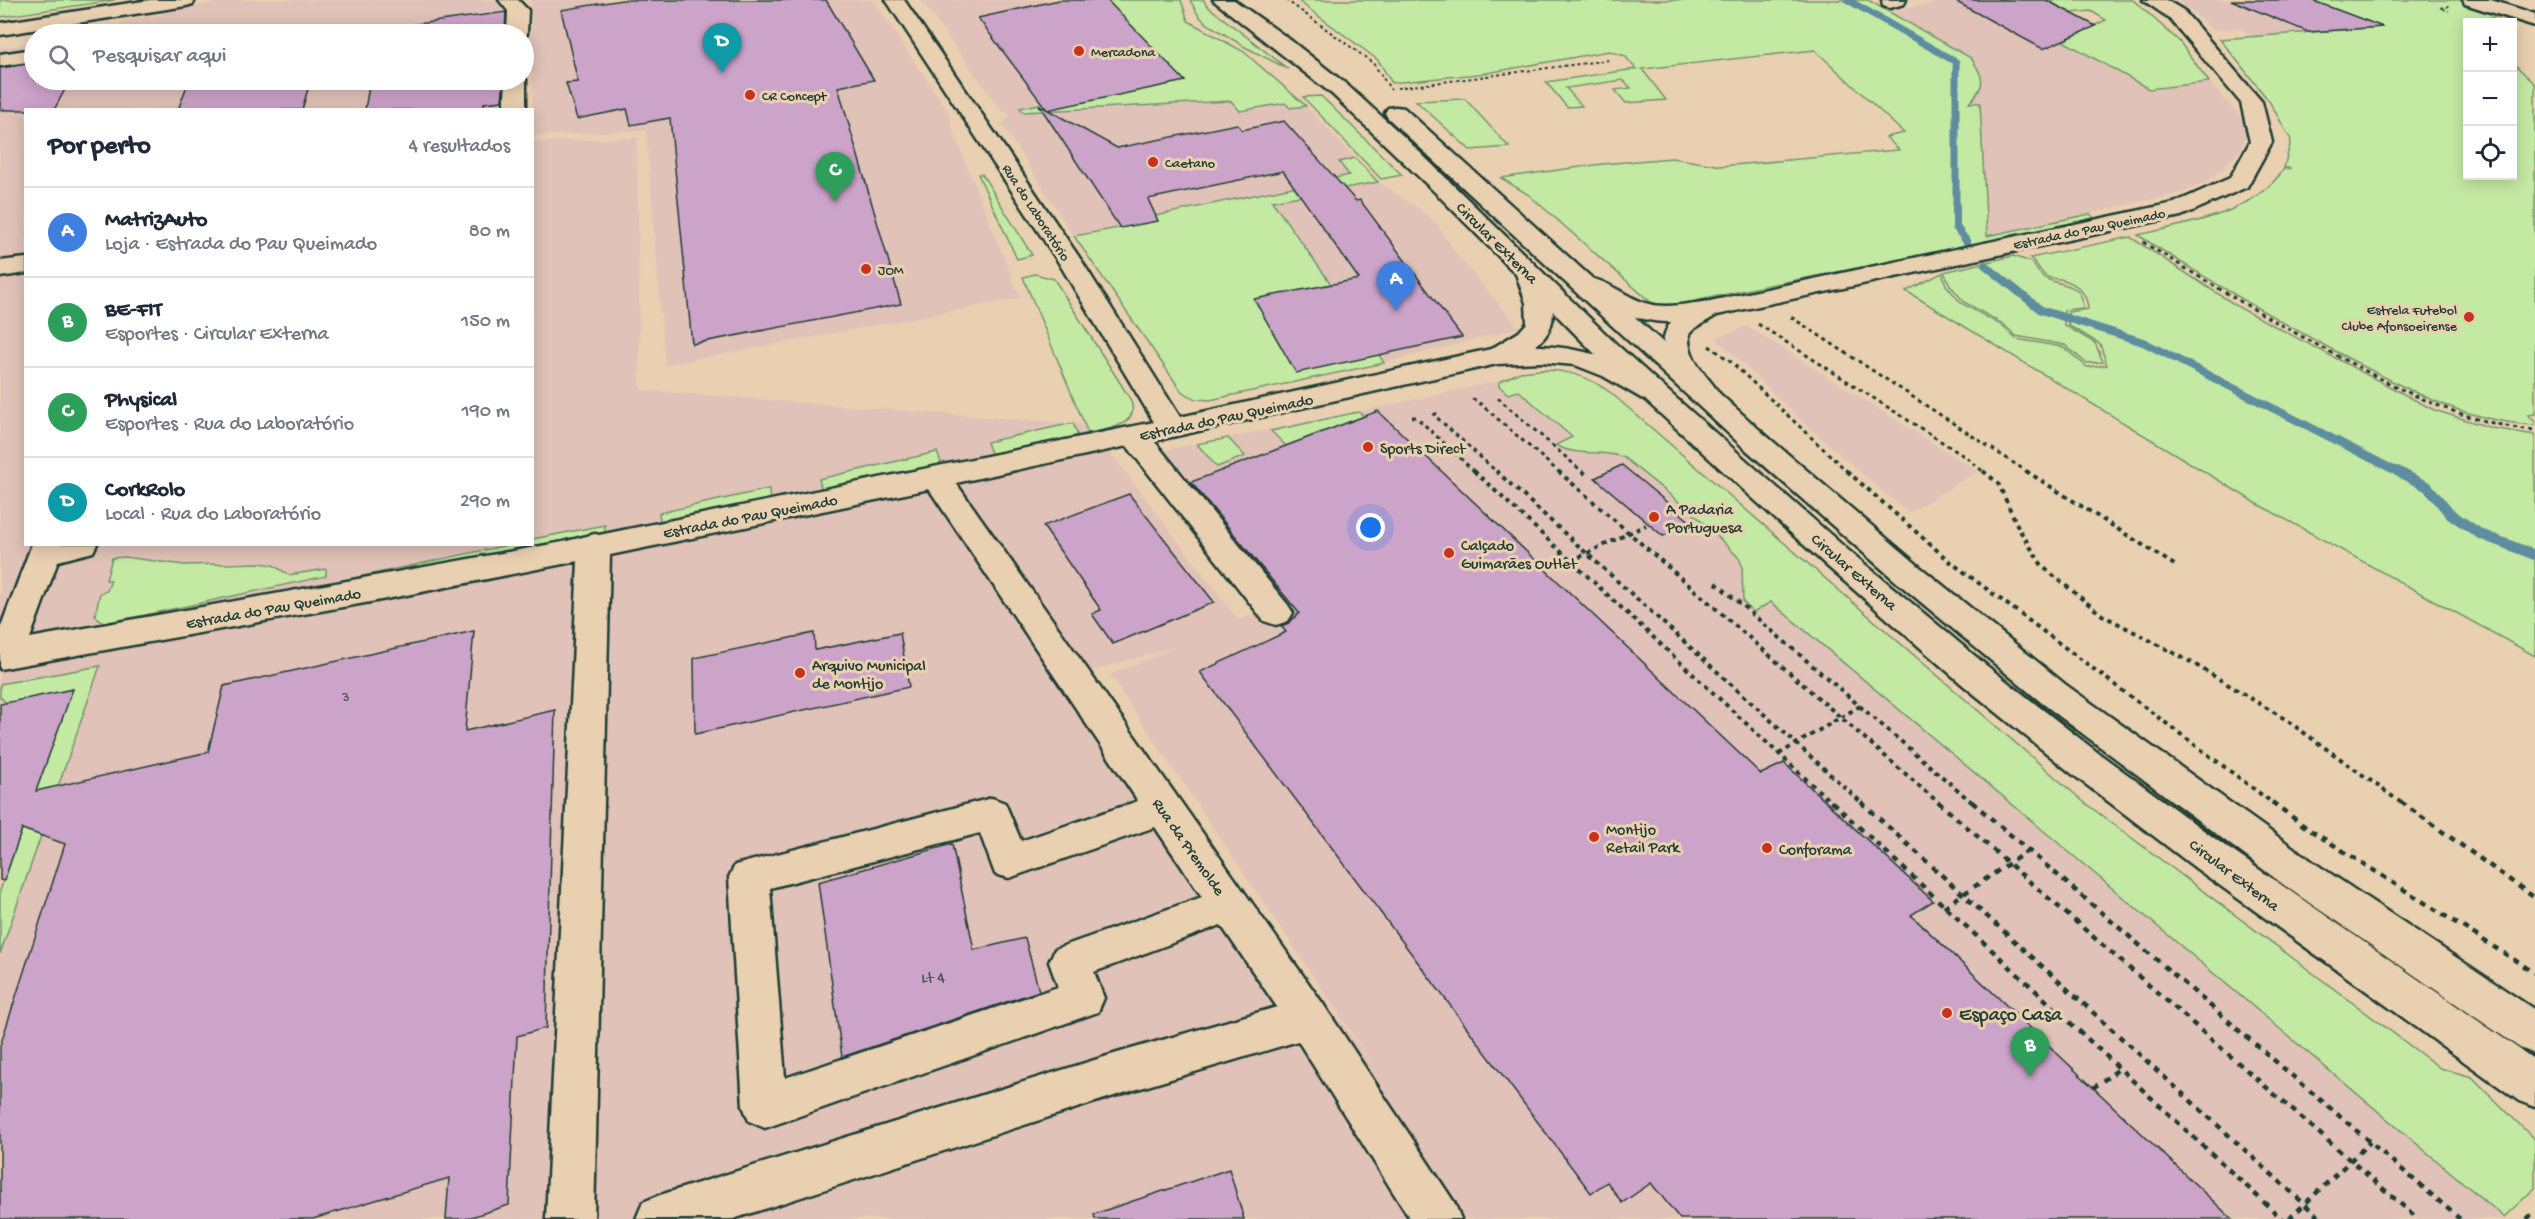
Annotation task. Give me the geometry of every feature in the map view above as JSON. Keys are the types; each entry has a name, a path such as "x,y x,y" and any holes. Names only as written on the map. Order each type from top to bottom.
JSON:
{"street":[{"path":"32,24 186,0"},
{"name":"Rua do Laboratório","path":"895,0 1071,264 1154,396 1172,429"},
{"name":"Circular Externa","path":"1222,0 1315,69 1429,174 1655,395 2021,713 2273,903 2535,1086"},
{"path":"1254,0 1331,56"},
{"name":"Estrada do Pau Queimado","path":"1586,284 1624,305 1647,312 1664,314 1719,307 2181,209 2239,182 2261,142 2251,102 2176,14 2152,0"},
{"path":"2472,0 2535,20"},
{"path":"2498,0 2535,14"},
{"path":"508,1 518,10 517,24"},
{"path":"0,29 24,25"},
{"path":"0,60 24,56"},
{"name":"Circular Externa","path":"1368,87 1586,284 1753,440 1909,575 2054,694 2302,876 2535,1034"},
{"path":"515,108 516,90"},
{"path":"0,269 24,265"},
{"path":"1497,356 1523,343 1536,333 1543,318 1539,298 1529,274"},
{"name":"Estrada do Pau Queimado","path":"1674,337 1679,328 1719,307"},
{"path":"1674,337 1676,353 1708,398"},
{"path":"1497,356 1564,354 1595,361 1629,378 1655,395"},
{"name":"Estrada do Pau Queimado","path":"3,656 501,565 937,478 1172,429 1497,356"},
{"path":"1135,436 1276,613"},
{"name":"Rua da Premolde","path":"937,478 1308,1018 1437,1219"},
{"path":"570,1219 595,545"},
{"path":"3,656 46,549 68,546"},
{"path":"1164,808 1009,862 992,814 749,877 765,1106 1083,998 1070,962 1231,904"},
{"path":"660,1219 1114,1075 1308,1018"}],"path":[{"path":"1368,87 1519,74 1609,60"},
{"path":"2136,238 2240,303 2412,396 2444,410 2479,421 2535,430"},
{"path":"1764,297 1816,336 1855,358 2077,504 2176,566"},
{"path":"1719,307 1967,458 1998,483 2019,529 2043,567 2102,615 2189,661 2285,719 2535,898"},
{"path":"1674,337 1705,344 1729,360 1811,439 1948,560 2307,828 2535,973"},
{"path":"1501,398 1499,399 1588,476"},
{"path":"1472,399 1476,400 2418,1219"},
{"path":"1437,413 1434,415 2320,1219"},
{"path":"1412,417 1416,417 2282,1219"},
{"path":"1570,561 1646,525"},
{"path":"1716,583 2460,1219"},
{"path":"1779,754 1860,706"},
{"path":"1944,907 2029,850"},
{"path":"2093,1088 2119,1069"},
{"path":"2289,1219 2370,1142"},
{"path":"2527,1219 2535,1211"}],"shaded area":[{"path":"233,0 518,0 519,24 120,24 127,20 155,16 164,11"},
{"path":"531,0 873,0 949,113 953,131 1020,298 665,365 646,130 534,136 534,24 531,24"},
{"path":"921,0 1181,0 1188,21 1244,52 1298,98 1378,182 1436,223 1459,258 1519,328 1384,363 1271,201 1074,236 1002,124 1010,116 1008,112 1003,112"},
{"path":"1964,0 1985,0 2149,89 2209,82 2243,120 2245,136 2243,147 2205,183 2185,192 1987,236 1980,103 1968,104 1978,68 1971,58 1891,11"},
{"path":"2177,0 2311,0 2383,27 2252,37 2240,28 2214,30"},
{"path":"24,44 24,90 522,90 523,108 24,108 24,546 534,546 534,142 637,138 640,390 1089,425 1239,621 1256,613 1134,456 1358,412 1489,383 1499,382 1499,386 1519,391 1573,437 1556,445 1563,450 1614,453 1623,457 1700,519 1739,558 1742,565 1743,602 1753,611 1771,602 2507,1219 0,1219 0,48","holes":["1178,646 1110,675 1378,1072 1084,673"]},
{"path":"1747,326 1977,471 1908,513 1805,424 1716,338"}],"green space":[{"path":"0,0 115,0 0,17"},
{"path":"1107,0 1181,0 1188,21 1244,52 1306,106 1290,108 1285,103 1240,111 1231,101 1023,112 1020,108 1088,94"},
{"path":"1190,0 1204,0 1206,5 1288,69 1245,47 1206,23"},
{"path":"1297,0 1868,0 1971,58 1979,71 1981,87 1969,103 1980,103 1987,236 2090,214 2094,218 2006,239 1677,305 1654,305 1529,195 1501,178 1602,164 1672,158 1722,166 1899,150 1886,137 1904,133 1815,50 1642,69 1666,100 1626,103 1615,90 1631,88 1623,80 1566,88 1582,106 1567,107 1546,82 1636,69 1625,56 1609,51 1487,73 1392,83 1378,60"},
{"path":"2046,0 2133,0 2179,41 2209,82 2149,89 2063,41 2106,20 2091,11 2072,13"},
{"path":"2311,0 2459,0 2505,16 2463,18 2463,180 2517,180 2517,67 2535,84 2535,414 2528,415 2535,425 2480,416 2429,399 2331,349 2258,308 2138,235 2198,221 2237,207 2271,185 2284,169 2291,168 2284,168 2291,140 2269,101 2220,39 2381,27"},
{"path":"1321,96 1402,175 1381,179 1303,97"},
{"path":"1465,99 1509,147 1470,150 1416,101"},
{"path":"1355,158 1378,182 1272,201 1331,284 1255,299 1379,355 1384,363 1210,400 1196,399 1182,392 1074,236 1157,221 1155,216 1349,175 1339,162"},
{"path":"978,174 982,174 1032,255 1017,259"},
{"path":"2130,237 2240,308 2434,410 2492,428 2535,435 2535,656 2256,503 1906,291 1942,273 1946,285 1961,303 2001,325 2016,339 2063,347 2087,367 2107,365 2100,344 2068,325 2068,312 2088,309 2086,298 2071,283 2046,276 2030,258"},
{"path":"2013,256 2031,262 2044,278 2076,290 2082,300 2083,308 2064,310 2064,325 2095,343 2103,362 2086,363 2065,345 2016,336 2003,324 1964,302 1950,285 1944,272"},
{"path":"1035,274 1054,279 1129,397 1132,414 1128,420 1113,428 1088,433 1023,277"},
{"path":"1540,370 1577,375 1611,393 2085,803 2440,1068 2472,1077 2535,1140 2535,1188 2504,1217 1771,602 1753,612 1743,602 1742,565 1739,558 1700,519 1623,457 1606,453 1572,451 1556,445 1572,437 1519,391 1508,394 1499,386 1499,382 1520,372"},
{"path":"1358,412 1364,416 1286,446 1271,431"},
{"path":"1073,423 1078,436 992,456 987,442"},
{"path":"1228,438 1245,456 1217,467 1197,444"},
{"path":"937,452 942,465 822,492 819,479"},
{"path":"769,489 770,504 661,527 659,513"},
{"path":"605,525 604,539 333,589 334,582 503,546 534,546 534,539"},
{"path":"125,557 184,565 260,563 273,565 289,575 326,569 326,576 108,623 100,621 95,615 100,593 107,591 111,580 106,580 112,558"},
{"path":"100,666 0,954 0,891 72,689 7,703 0,697 0,684"}],"building":[{"path":"622,0 826,0 874,80 838,87 901,304 692,344 670,118 631,125 627,109 577,119 566,83 578,82 561,10"},
{"name":"Mercadona","path":"1059,0 1107,0 1185,81 1047,110 978,18"},
{"path":"1953,0 2046,0 2096,26 2043,49"},
{"path":"2231,0 2311,0 2383,27 2308,32"},
{"path":"506,12 505,24 417,24"},
{"path":"24,64 24,90 65,90 55,108 0,110 0,68"},
{"path":"185,90 308,90 303,108 179,108"},
{"path":"368,90 503,90 502,101 484,103 484,108 365,108"},
{"path":"1039,105 1117,148 1237,124 1242,130 1284,121 1356,201 1360,200 1462,337 1296,373 1254,299 1359,279 1283,171 1148,199 1158,221 1120,228"},
{"name":"Montijo Retail Park","path":"1378,411 1761,774 1784,763 1933,901 1911,915 2232,1219 1680,1219 1651,1183 1622,1203 1607,1182 1591,1193 1200,672 1286,632 1281,626 1289,623 1299,613 1191,482"},
{"path":"1622,465 1692,523 1663,536 1595,478"},
{"path":"1129,494 1214,602 1113,644 1092,614 1101,610 1043,526"},
{"path":"474,631 465,731 555,710 546,1028 517,1036 509,1205 465,1219 446,1219 449,1178 313,1219 0,1219 0,1046 65,844 22,829 4,881 0,880 0,704 73,689 36,791 208,752 224,686"},
{"name":"Arquivo Municipal de Montijo","path":"814,633 815,650 900,633 909,687 695,734 694,658"},
{"path":"952,844 974,950 1025,938 1039,991 842,1057 818,882"},
{"path":"1229,1169 1244,1219 1095,1219 1094,1214"}],"waterway":[{"path":"1848,0 1956,62 1956,227 1967,242"},
{"path":"1985,265 2041,310 2143,342 2400,473"},
{"path":"2397,471 2428,487 2449,513 2480,534 2535,555"}],"place":[{"name":"Mercadona","path":"1079,51"},
{"name":"CorkRolo","path":"722,73"},
{"name":"CR Concept","path":"750,95"},
{"name":"Caetano","path":"1153,162"},
{"name":"Physical","path":"835,202"},
{"name":"JOM","path":"866,269"},
{"name":"MatrizAuto","path":"1396,311"},
{"name":"Estrela Futebol Clube Afonsoeirense","path":"2469,317"},
{"name":"Sports Direct","path":"1368,447"},
{"name":"A Padaria Portuguesa","path":"1654,517"},
{"name":"Calçado Guimarães Outlet","path":"1449,553"},
{"name":"Arquivo Municipal de Montijo","path":"800,673"},
{"name":"Montijo Retail Park","path":"1594,837"},
{"name":"Conforama","path":"1767,848"},
{"name":"Espaço Casa","path":"1947,1013"},
{"name":"BE-FIT","path":"2030,1077"}]}
